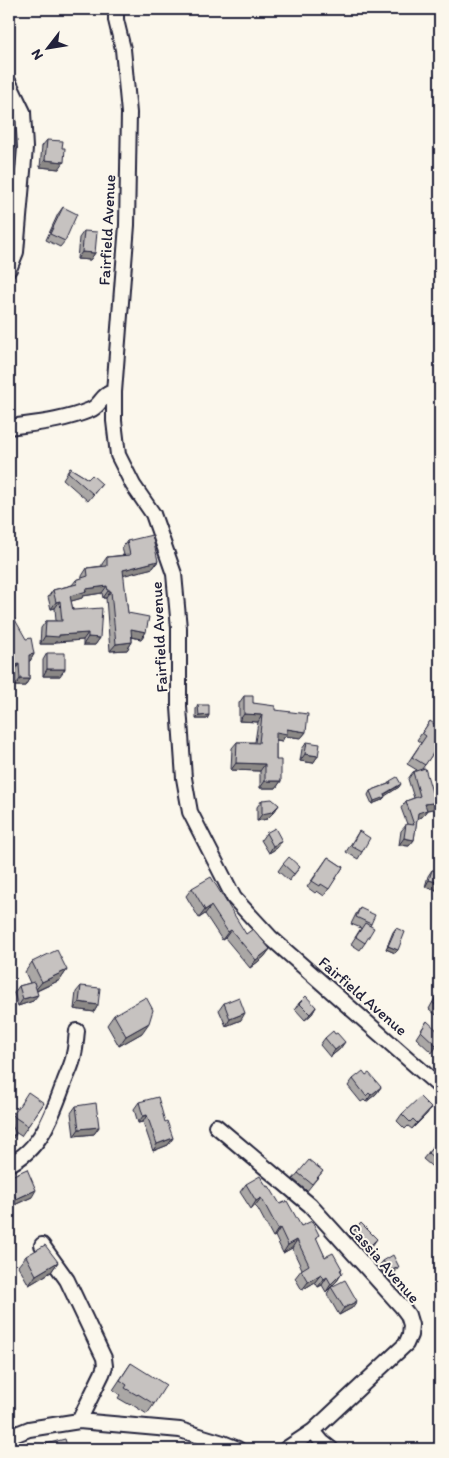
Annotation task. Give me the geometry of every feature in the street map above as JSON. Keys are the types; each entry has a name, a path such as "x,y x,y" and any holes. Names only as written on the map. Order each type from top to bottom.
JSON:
{"street":[{"name":"Fairfield Avenue","path":"116,9 116,20 123,49 129,113 127,225 114,392 114,421 118,455 133,485 153,514 174,574 180,628 179,706 184,778 190,812 234,898 271,938 440,1087"},
{"path":"9,83 23,112 25,148 16,252 9,269"},
{"path":"9,427 62,420 93,409 108,393 114,392"},
{"path":"9,1164 19,1159 29,1150 45,1128 54,1111 74,1056 77,1031"},
{"name":"Cassia Avenue","path":"216,1126 310,1204 408,1315 411,1325 410,1335 406,1344 313,1431 286,1449"},
{"path":"42,1245 67,1280 104,1358 105,1366 102,1374 79,1420"},
{"path":"9,1437 29,1430 79,1420 180,1430 238,1449"},
{"path":"313,1431 331,1449"}],"building":[{"path":"47,140 63,141 62,148 65,148 64,162 45,160"},
{"path":"63,207 77,214 65,241 50,234"},
{"path":"84,231 97,232 95,253 82,252"},
{"path":"70,468 88,479 92,475 102,484 93,494 68,472"},
{"path":"152,535 158,561 123,570 128,613 149,617 146,632 131,629 132,642 116,644 111,591 108,591 107,586 86,589 87,591 70,596 73,610 102,608 100,638 88,637 88,633 59,635 59,637 45,636 46,621 62,621 60,601 56,602 53,590 77,584 76,580 88,576 87,568 107,566 107,557 130,555 127,541"},
{"path":"14,618 26,639 31,638 34,654 29,655 29,679 20,679 19,664 9,668 9,621"},
{"path":"47,653 65,653 65,669 47,669"},
{"path":"244,696 253,696 253,703 275,706 275,710 308,714 306,732 287,729 287,734 276,732 276,760 281,760 281,781 265,781 265,764 236,763 237,742 259,743 262,715 244,714"},
{"path":"198,705 209,705 209,715 199,716"},
{"path":"430,721 440,728 440,737 434,747 436,749 425,765 412,757 426,736 422,733"},
{"path":"307,742 320,744 318,756 305,754"},
{"path":"425,768 432,792 440,791 440,802 425,804 427,810 418,813 414,840 404,838 406,824 414,825 406,801 420,796 413,772"},
{"path":"397,777 401,784 384,794 385,797 374,801 370,791 391,783 390,781"},
{"path":"272,799 279,805 272,812 262,814 262,800"},
{"path":"275,828 282,841 273,846 266,833"},
{"path":"359,831 370,838 362,852 351,846"},
{"path":"289,857 300,867 294,874 283,864"},
{"path":"328,857 343,867 329,889 312,881"},
{"path":"439,866 440,883 429,880 432,870 438,871"},
{"path":"211,877 246,934 253,929 270,949 256,960 231,930 228,932 211,906 205,910 192,888"},
{"path":"360,908 375,915 371,924 356,917"},
{"path":"365,923 374,928 365,943 356,937"},
{"path":"396,928 405,932 398,950 388,946"},
{"path":"57,950 67,970 42,982 32,962"},
{"path":"34,982 38,995 23,999 19,986"},
{"path":"81,986 100,988 98,1005 79,1002"},
{"path":"440,990 440,1008 433,1003"},
{"path":"306,996 316,1007 310,1014 299,1003"},
{"path":"146,997 153,1010 149,1023 126,1036 114,1015"},
{"path":"239,997 245,1013 230,1019 224,1003"},
{"path":"427,1021 440,1033 440,1041 437,1046 421,1031"},
{"path":"333,1031 345,1042 335,1050 325,1038"},
{"path":"363,1071 366,1075 369,1073 381,1087 371,1095 369,1093 366,1096 353,1079"},
{"path":"28,1092 44,1103 28,1126 10,1114 16,1111"},
{"path":"158,1097 165,1122 167,1121 173,1138 157,1144 147,1115 143,1116 139,1102"},
{"path":"420,1097 431,1108 417,1123 413,1119 410,1122 402,1114"},
{"path":"96,1103 99,1127 79,1129 76,1106"},
{"path":"9,1118 16,1134 9,1137"},
{"path":"440,1138 440,1163 428,1153"},
{"path":"309,1160 323,1171 312,1184 298,1173"},
{"path":"27,1169 36,1190 16,1199 9,1177"},
{"path":"260,1176 267,1187 269,1186 280,1204 287,1201 301,1226 312,1221 319,1235 316,1237 325,1257 333,1253 342,1269 340,1270 342,1273 331,1284 327,1277 324,1279 321,1274 308,1282 301,1270 309,1265 297,1240 288,1245 280,1228 278,1229 261,1198 256,1201 246,1184"},
{"path":"361,1223 377,1239 370,1246 355,1229"},
{"path":"45,1245 58,1262 36,1275 26,1256"},
{"path":"393,1255 399,1267 392,1270 383,1261"},
{"path":"345,1280 357,1301 344,1308 331,1287"},
{"path":"131,1363 166,1385 154,1404 125,1388 127,1385 120,1380"},
{"path":"65,1439 68,1449 43,1449 42,1445"},
{"path":"213,1443 225,1449 209,1449"}]}
